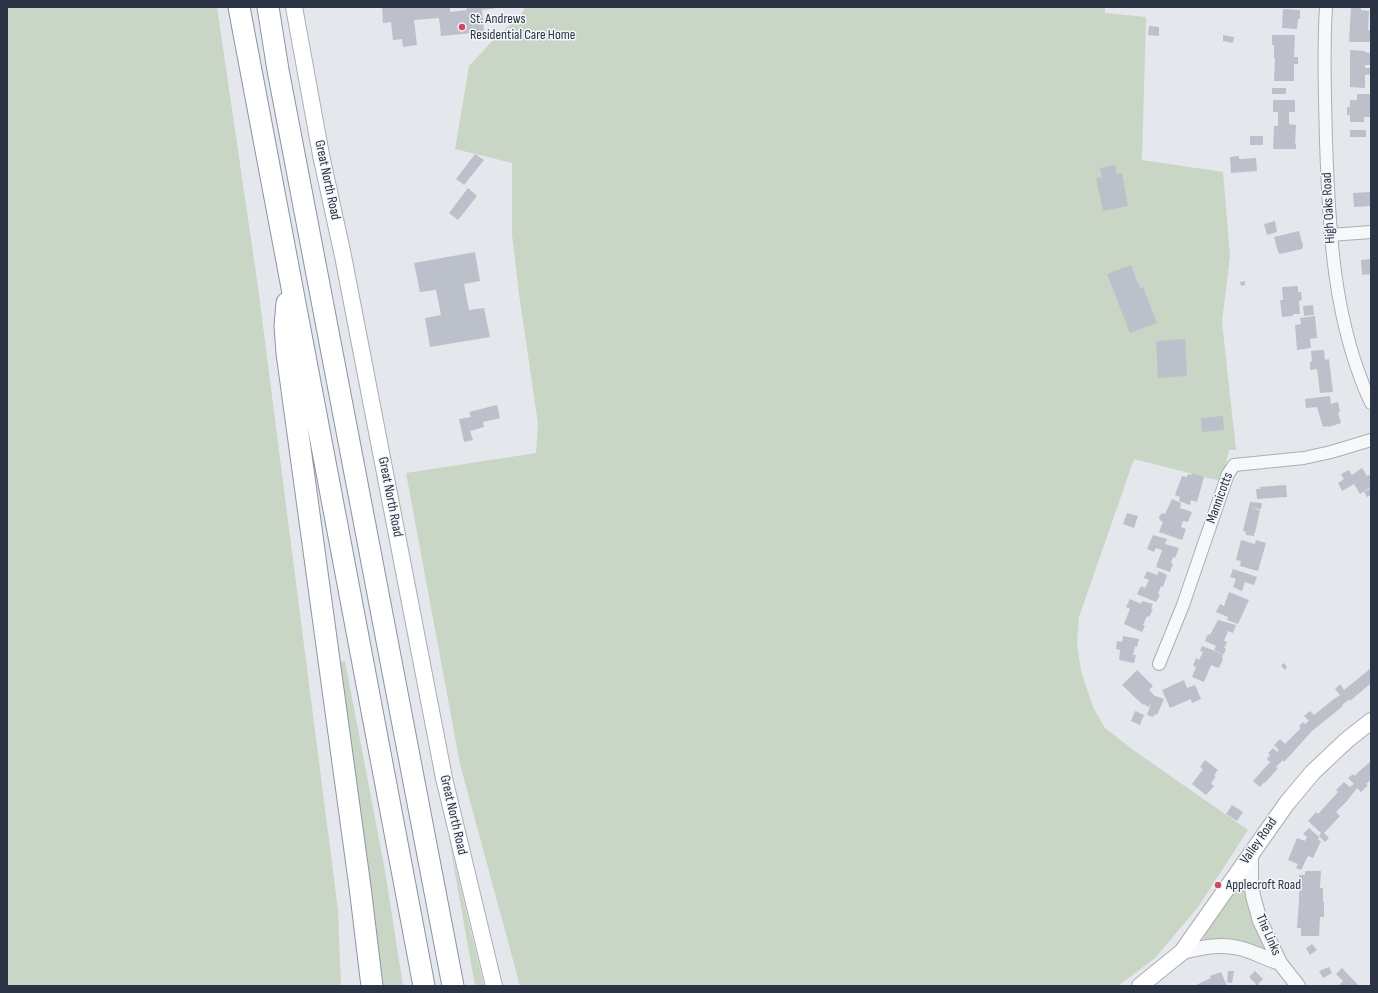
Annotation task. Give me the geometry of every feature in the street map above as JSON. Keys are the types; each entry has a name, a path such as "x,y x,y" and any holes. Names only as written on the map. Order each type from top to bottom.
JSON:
{"highway":[{"path":"239,7 424,986"},
{"path":"268,7 285,108 453,986"},
{"path":"290,275 285,326 287,353 360,887 372,986"}],"main road":[{"name":"Great North Road","path":"294,7 321,155 343,256 444,778 494,986"},
{"name":"Valley Road","path":"1140,986 1182,952 1286,803 1313,772 1371,721"}],"street":[{"name":"High Oaks Road","path":"1326,7 1325,85 1330,235 1343,319 1353,356 1371,403"},
{"path":"1330,235 1371,232"},
{"name":"Mannicotts","path":"1159,664 1183,605 1228,474 1234,465 1304,458 1331,452 1371,440"},
{"name":"The Links","path":"1251,854 1251,881 1253,896 1260,921 1280,963"},
{"name":"The Links","path":"1182,952 1215,946 1228,946 1240,948 1280,963"},
{"path":"1280,963 1298,986"}],"green space":[{"path":"7,7 217,7 258,287 338,910 341,986 7,986"},
{"path":"525,7 1105,7 1105,13 1146,17 1142,160 1223,172 1230,256 1222,322 1236,450 1229,450 1221,481 1134,459 1079,617 1077,643 1081,671 1093,707 1105,728 1136,752 1248,830 1198,907 1155,958 1118,986 520,986 460,764 406,473 536,453 538,424 512,234 512,163 455,149 469,66 495,38 521,15"},
{"path":"345,661 385,871 403,986 380,986 336,663"},
{"path":"449,839 484,986 475,986"},
{"path":"1243,880 1246,880 1265,947 1262,950 1235,939 1204,940 1203,937"}],"building":[{"name":"St. Andrews Residential Care Home","path":"382,7 450,7 450,12 467,10 466,7 497,8 482,10 484,32 441,36 439,18 414,20 417,45 403,47 402,39 393,40 391,22 383,23"},
{"path":"1351,7 1369,11 1368,30 1371,30 1371,42 1349,42"},
{"path":"1283,9 1300,10 1300,19 1298,19 1297,29 1282,28"},
{"path":"1149,26 1159,27 1159,36 1148,35"},
{"path":"1223,35 1234,37 1233,43 1223,41"},
{"path":"1272,35 1295,35 1294,57 1298,57 1298,64 1294,64 1294,81 1274,81 1275,58 1274,45 1272,45"},
{"path":"1350,50 1365,51 1370,53 1371,65 1365,65 1365,68 1371,68 1371,74 1365,75 1365,88 1350,87"},
{"path":"1272,88 1286,88 1286,94 1272,94"},
{"path":"1357,94 1370,94 1371,117 1364,117 1364,122 1350,122 1350,115 1347,115 1347,107 1350,107 1350,100 1357,100"},
{"path":"1273,100 1295,100 1295,112 1289,112 1289,124 1296,125 1296,149 1273,149 1274,126 1278,126 1278,112 1273,112"},
{"path":"1350,130 1366,130 1366,137 1350,137"},
{"path":"1250,136 1263,136 1263,145 1250,145"},
{"path":"475,154 484,160 464,185 456,179"},
{"path":"1239,156 1239,159 1256,158 1257,171 1231,173 1230,157"},
{"path":"1115,165 1117,174 1122,173 1128,206 1103,211 1096,178 1102,177 1100,168"},
{"path":"468,188 477,196 458,220 449,213"},
{"path":"1371,192 1371,206 1354,207 1353,193"},
{"path":"1275,221 1277,232 1267,235 1264,224"},
{"path":"1299,231 1303,246 1302,249 1280,254 1278,252 1274,237"},
{"path":"475,252 480,281 464,284 469,310 484,308 490,337 430,347 425,318 441,315 436,290 420,292 414,263"},
{"path":"1371,259 1371,274 1362,275 1361,260"},
{"path":"1131,265 1140,288 1143,287 1157,323 1130,333 1107,274"},
{"path":"1245,281 1245,285 1241,286 1240,282"},
{"path":"1298,286 1298,292 1301,292 1302,300 1299,301 1300,314 1282,317 1280,300 1283,300 1282,287"},
{"path":"1313,305 1314,315 1304,316 1303,306"},
{"path":"1315,316 1317,338 1310,339 1311,348 1297,350 1295,325 1301,324 1300,318"},
{"path":"1185,339 1187,376 1158,378 1156,341"},
{"path":"1324,350 1325,360 1329,359 1333,392 1320,393 1317,369 1310,370 1310,362 1312,361 1311,351"},
{"path":"1330,396 1331,404 1338,402 1340,412 1338,413 1341,423 1329,427 1323,427 1317,407 1306,408 1305,399"},
{"path":"497,405 500,418 483,422 484,427 470,431 473,440 464,442 459,419 471,417 469,412"},
{"path":"1223,416 1224,430 1202,432 1201,418"},
{"path":"1362,468 1367,476 1369,475 1371,478 1371,487 1360,494 1354,484 1342,491 1338,483 1344,479 1341,474 1349,470 1352,475"},
{"path":"1192,473 1204,477 1197,502 1191,500 1190,505 1179,501 1180,497 1175,495 1182,476 1187,477 1188,474 1191,475"},
{"path":"1286,485 1287,497 1257,499 1256,489 1260,489 1260,487"},
{"path":"1371,488 1371,495 1367,497 1364,492"},
{"path":"1172,499 1181,503 1180,508 1192,512 1188,522 1183,521 1181,527 1186,529 1182,540 1159,532 1163,522 1159,518 1160,515 1163,513 1165,514"},
{"path":"1250,502 1262,503 1261,509 1251,508 1260,510 1254,536 1246,535 1246,532 1243,531"},
{"path":"1127,513 1138,516 1134,528 1123,524"},
{"path":"1153,535 1167,539 1165,544 1179,548 1175,558 1173,557 1171,563 1173,564 1170,572 1156,567 1162,550 1156,548 1154,552 1147,549"},
{"path":"1241,540 1255,544 1256,540 1266,543 1258,571 1240,566 1241,561 1236,560"},
{"path":"1233,569 1257,577 1254,585 1245,582 1242,591 1233,587 1236,579 1230,577"},
{"path":"1147,571 1157,575 1159,571 1167,575 1163,587 1161,586 1158,594 1160,595 1156,602 1137,594 1141,586 1145,588 1149,580 1144,578"},
{"path":"1229,592 1249,600 1238,624 1227,620 1228,617 1216,612 1220,604 1224,606"},
{"path":"1130,599 1141,604 1142,601 1153,604 1151,609 1153,609 1149,617 1147,616 1142,632 1124,624 1130,609 1126,607"},
{"path":"1218,620 1236,625 1233,633 1228,631 1224,641 1227,642 1224,648 1226,649 1224,654 1214,650 1216,646 1205,641"},
{"path":"1123,636 1139,639 1137,647 1135,646 1133,655 1136,655 1134,663 1119,660 1120,650 1116,649 1117,641 1122,642"},
{"path":"1202,646 1223,654 1223,659 1219,668 1211,665 1204,682 1192,677 1196,667 1193,666 1196,658 1199,660 1203,652 1200,651"},
{"path":"1284,663 1287,667 1285,670 1281,666"},
{"path":"1370,669 1371,683 1350,701 1349,699 1342,705 1343,706 1312,731 1284,762 1283,760 1276,767 1278,768 1265,783 1264,782 1260,787 1253,781 1270,762 1267,759 1270,755 1268,753 1273,748 1277,752 1279,750 1274,745 1280,739 1285,744 1301,728 1299,726 1303,722 1305,724 1309,721 1304,716 1310,711 1314,715 1340,695 1335,689 1340,684 1344,690"},
{"path":"1137,670 1153,686 1149,690 1155,696 1164,699 1157,715 1155,714 1153,717 1147,715 1151,703 1148,707 1144,704 1143,705 1122,685"},
{"path":"1184,680 1187,688 1195,685 1201,699 1192,703 1191,699 1170,708 1162,690"},
{"path":"1135,711 1144,715 1140,725 1131,721"},
{"path":"1205,760 1218,770 1211,783 1214,786 1206,795 1192,784 1203,769 1200,767"},
{"path":"1371,761 1371,776 1369,777 1371,780 1366,784 1368,785 1361,792 1357,788 1336,812 1340,816 1324,833 1329,838 1325,842 1319,836 1321,833 1308,821 1316,812 1318,814 1338,792 1336,790 1344,782 1350,787 1354,784 1348,778 1353,774 1354,776"},
{"path":"1232,805 1243,812 1237,821 1226,814"},
{"path":"1309,828 1319,837 1318,840 1321,841 1313,858 1308,856 1301,870 1296,868 1298,864 1288,860 1297,838 1305,841 1307,837 1303,834"},
{"path":"1305,871 1321,871 1320,888 1323,888 1324,917 1320,917 1319,936 1301,936 1301,928 1297,928 1299,875 1305,875"},
{"path":"1312,944 1317,950 1310,955 1306,948"},
{"path":"1329,967 1332,973 1323,978 1319,971"},
{"path":"1342,968 1359,986 1338,986 1343,981 1336,974"},
{"path":"1228,971 1234,971 1232,983 1227,982"},
{"path":"1255,971 1263,979 1258,984 1260,986 1254,986 1256,984 1249,977"},
{"path":"1221,972 1227,986 1194,986 1211,978 1210,976"}],"place":[{"name":"St. Andrews Residential Care Home","path":"462,27"},
{"name":"Applecroft Road","path":"1218,885"}]}
